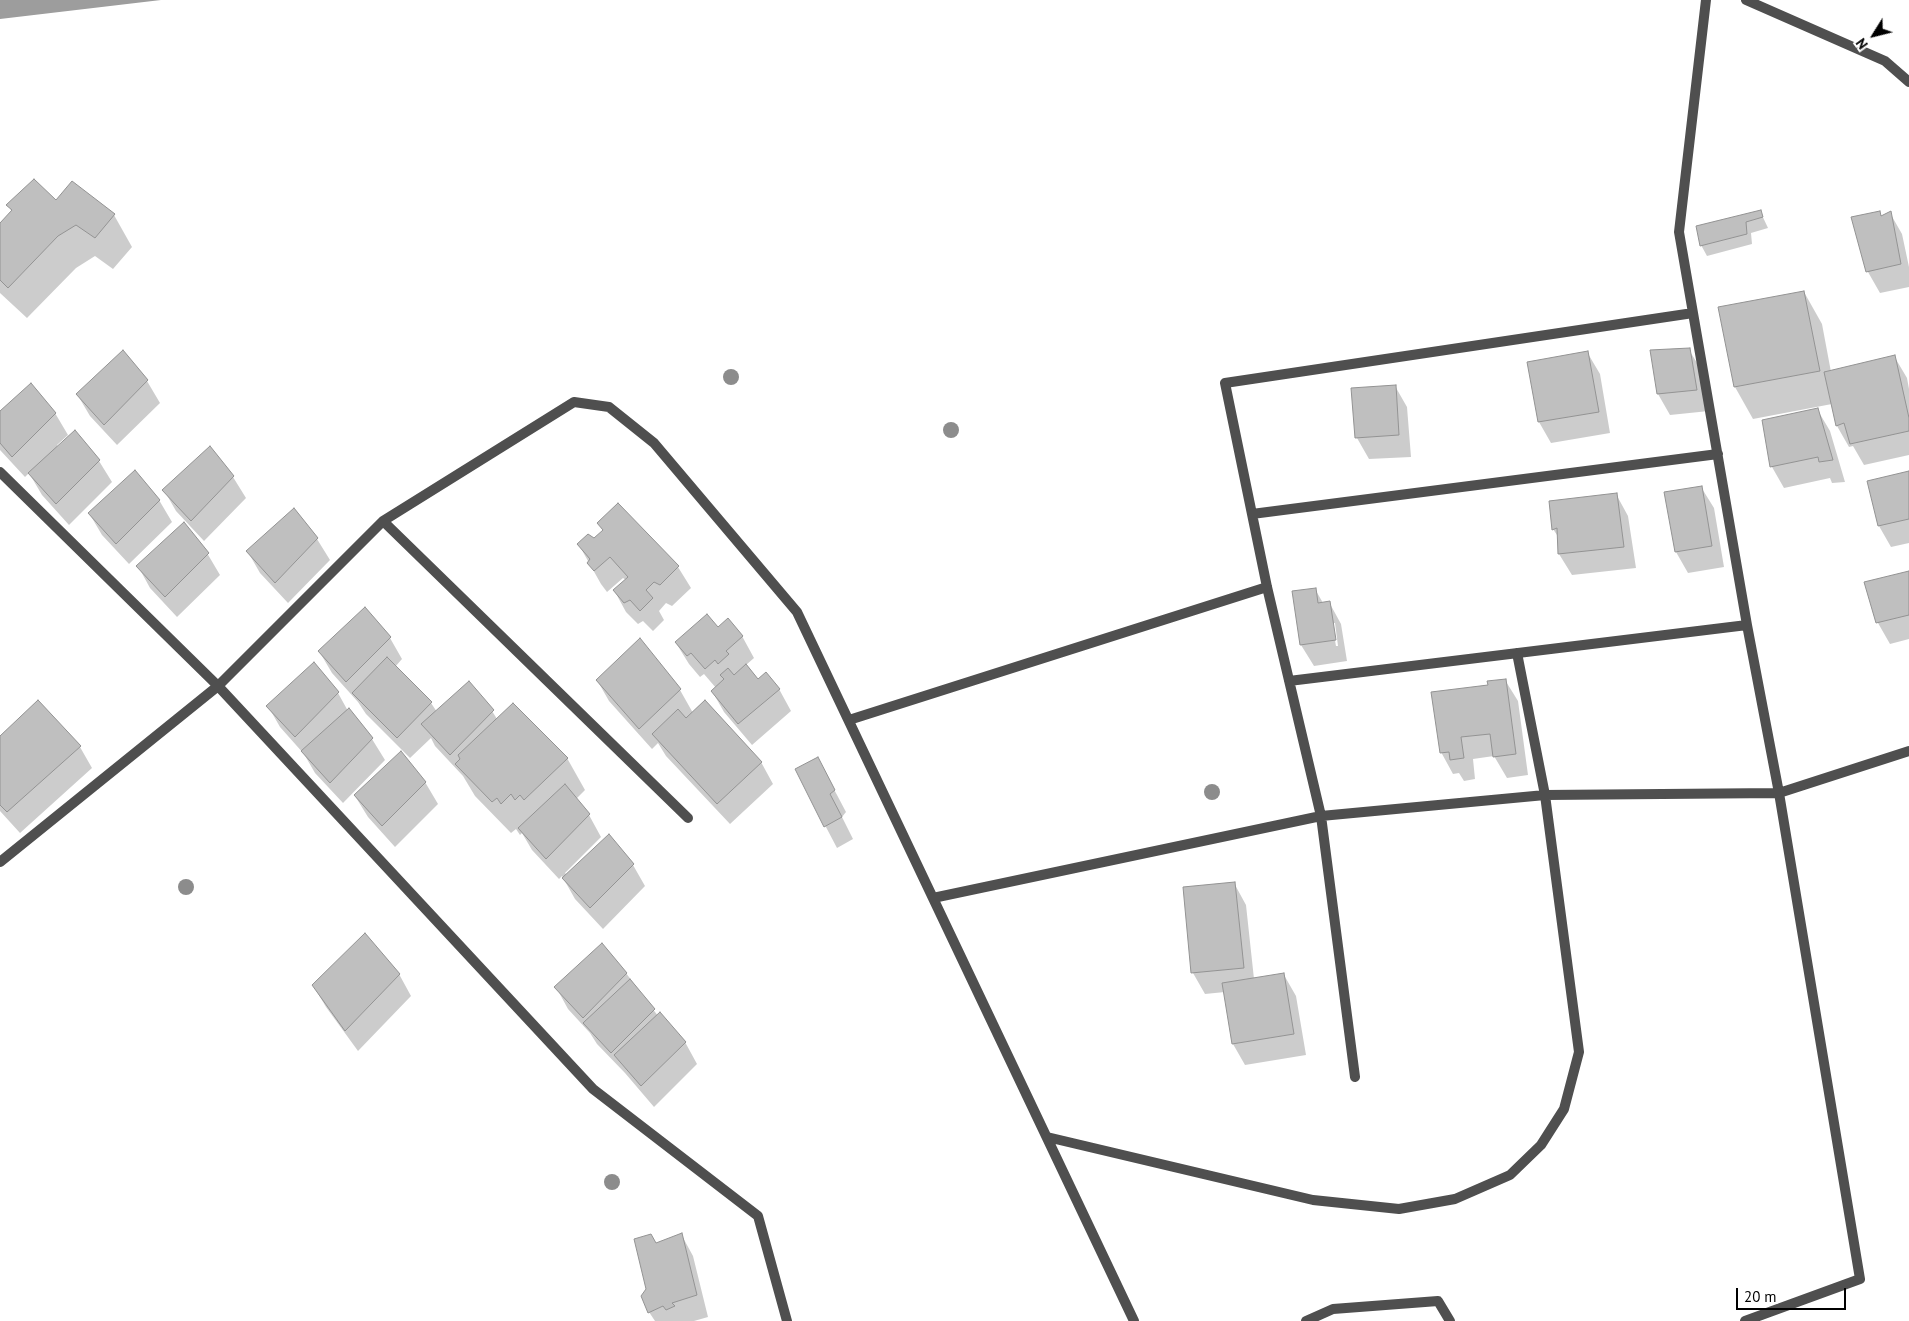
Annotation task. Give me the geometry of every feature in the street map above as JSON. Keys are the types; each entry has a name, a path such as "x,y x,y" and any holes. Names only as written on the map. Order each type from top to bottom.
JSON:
{"street":[{"path":"1706,0 1680,232 1747,625 1779,793 1860,1279 1745,1321"},
{"path":"1746,0 1885,62 1909,82"},
{"path":"1355,1077 1320,816 1267,587 1225,383 1693,313"},
{"path":"0,862 218,686 383,521 574,402 609,407 654,443 797,612 1134,1321"},
{"path":"1252,514 1718,454"},
{"path":"0,472 218,686 593,1089 758,1216 787,1321"},
{"path":"383,521 688,818"},
{"path":"849,720 1267,587"},
{"path":"1289,681 1747,625"},
{"path":"1047,1137 1313,1200 1399,1209 1455,1199 1510,1175 1541,1146 1564,1109 1579,1052 1545,795 1517,653"},
{"path":"933,898 1320,816 1545,795 1779,793 1909,751"},
{"path":"1306,1321 1333,1309 1438,1301 1450,1321"}],"shaded area":[{"path":"0,0 161,0 0,19"}],"building":[{"path":"34,179 56,200 72,181 115,214 95,238 76,225 58,236 8,288 0,280 0,223 12,210 6,205"},
{"path":"1761,210 1763,217 1746,222 1747,234 1700,246 1696,226"},
{"path":"1880,211 1881,216 1891,211 1901,264 1866,272 1851,217"},
{"path":"1804,291 1820,371 1734,387 1718,307"},
{"path":"1690,348 1697,390 1657,394 1650,350"},
{"path":"123,350 148,380 104,425 76,394"},
{"path":"1588,351 1599,412 1538,422 1527,362"},
{"path":"1895,355 1909,418 1909,431 1850,444 1844,423 1836,426 1824,372"},
{"path":"31,383 56,413 12,457 0,443 0,411"},
{"path":"1396,385 1399,435 1355,438 1351,388"},
{"path":"1818,408 1833,460 1819,462 1818,457 1770,467 1762,420"},
{"path":"75,430 100,460 56,504 28,473"},
{"path":"210,446 234,476 191,521 162,490"},
{"path":"135,470 160,500 116,544 88,513"},
{"path":"1909,471 1909,519 1878,526 1867,481"},
{"path":"1702,486 1712,546 1675,552 1664,492"},
{"path":"1617,493 1624,547 1558,554 1557,528 1552,530 1549,501"},
{"path":"618,503 679,566 660,585 654,582 646,590 653,598 640,611 630,600 624,603 613,590 628,577 610,557 594,571 587,563 590,559 577,544 588,534 594,538 603,530 597,523"},
{"path":"294,508 318,538 275,583 246,551"},
{"path":"184,522 209,553 165,597 136,566"},
{"path":"1909,571 1909,615 1876,623 1864,582"},
{"path":"1316,588 1318,603 1330,601 1336,640 1300,645 1292,591"},
{"path":"365,607 391,637 346,682 318,651"},
{"path":"707,614 718,627 728,618 743,636 726,651 729,654 718,664 715,660 705,669 691,653 687,656 675,642"},
{"path":"640,638 681,689 639,729 596,680"},
{"path":"387,657 432,702 397,738 352,693"},
{"path":"314,662 339,692 295,737 266,706"},
{"path":"746,664 758,679 766,672 780,689 738,724 711,691 724,679 720,675 728,668 734,675"},
{"path":"1506,679 1516,754 1493,757 1490,734 1461,737 1464,758 1450,760 1449,752 1440,753 1431,692 1488,685 1487,681"},
{"path":"469,681 494,710 450,755 421,724"},
{"path":"38,700 81,746 7,812 0,805 0,736"},
{"path":"705,700 762,762 717,804 652,734 678,709 686,718"},
{"path":"513,703 568,758 524,800 520,795 515,800 511,794 501,804 497,798 492,802 455,764 460,759 458,755"},
{"path":"349,708 373,738 330,783 301,751"},
{"path":"401,751 426,782 382,826 354,795"},
{"path":"818,757 835,790 830,794 842,817 824,827 795,769"},
{"path":"565,784 590,814 546,859 518,828"},
{"path":"609,834 634,864 590,908 562,878"},
{"path":"1235,882 1244,968 1191,973 1183,887"},
{"path":"365,933 400,974 345,1031 312,985"},
{"path":"602,943 627,973 583,1018 554,987"},
{"path":"1284,973 1294,1034 1232,1044 1222,983"},
{"path":"630,979 655,1009 611,1053 583,1023"},
{"path":"660,1012 686,1042 641,1086 614,1055"},
{"path":"682,1233 697,1295 672,1303 675,1306 666,1310 663,1306 648,1313 641,1296 646,1289 634,1239 651,1234 656,1243"}]}
